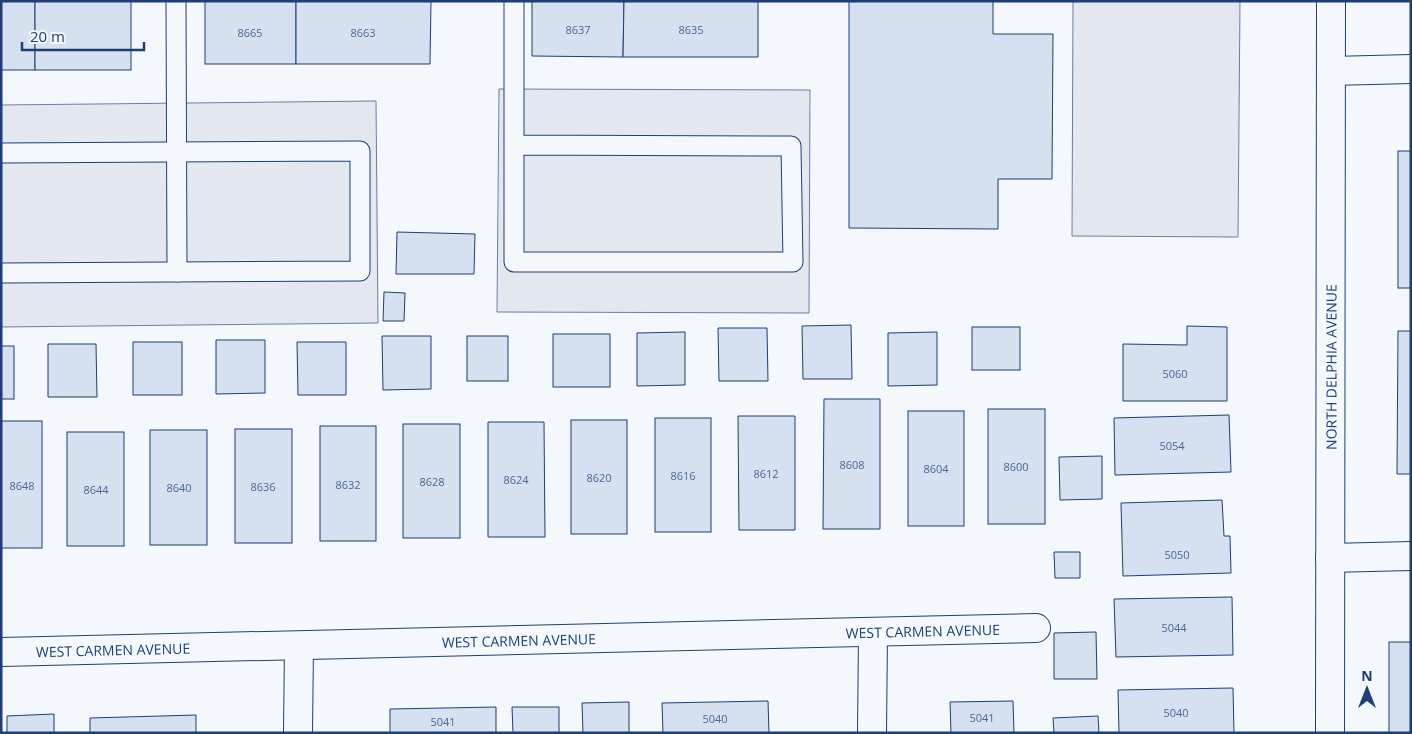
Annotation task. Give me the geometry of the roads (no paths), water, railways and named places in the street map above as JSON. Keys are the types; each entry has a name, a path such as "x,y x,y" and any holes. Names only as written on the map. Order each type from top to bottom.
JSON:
{"street":[{"name":"NORTH DELPHIA AVENUE","path":"1330,733 1331,1"},
{"path":"1331,71 1411,69"},
{"path":"1330,558 1411,556"},
{"name":"WEST CARMEN AVENUE","path":"1,652 1036,628"},
{"path":"872,733 873,633"},
{"path":"298,733 299,646"}],"lane":[{"path":"176,1 178,272"},
{"path":"514,1 514,145 514,262 793,262 790,146 514,145"},
{"path":"1,153 360,151 360,271 1,273"}]}
